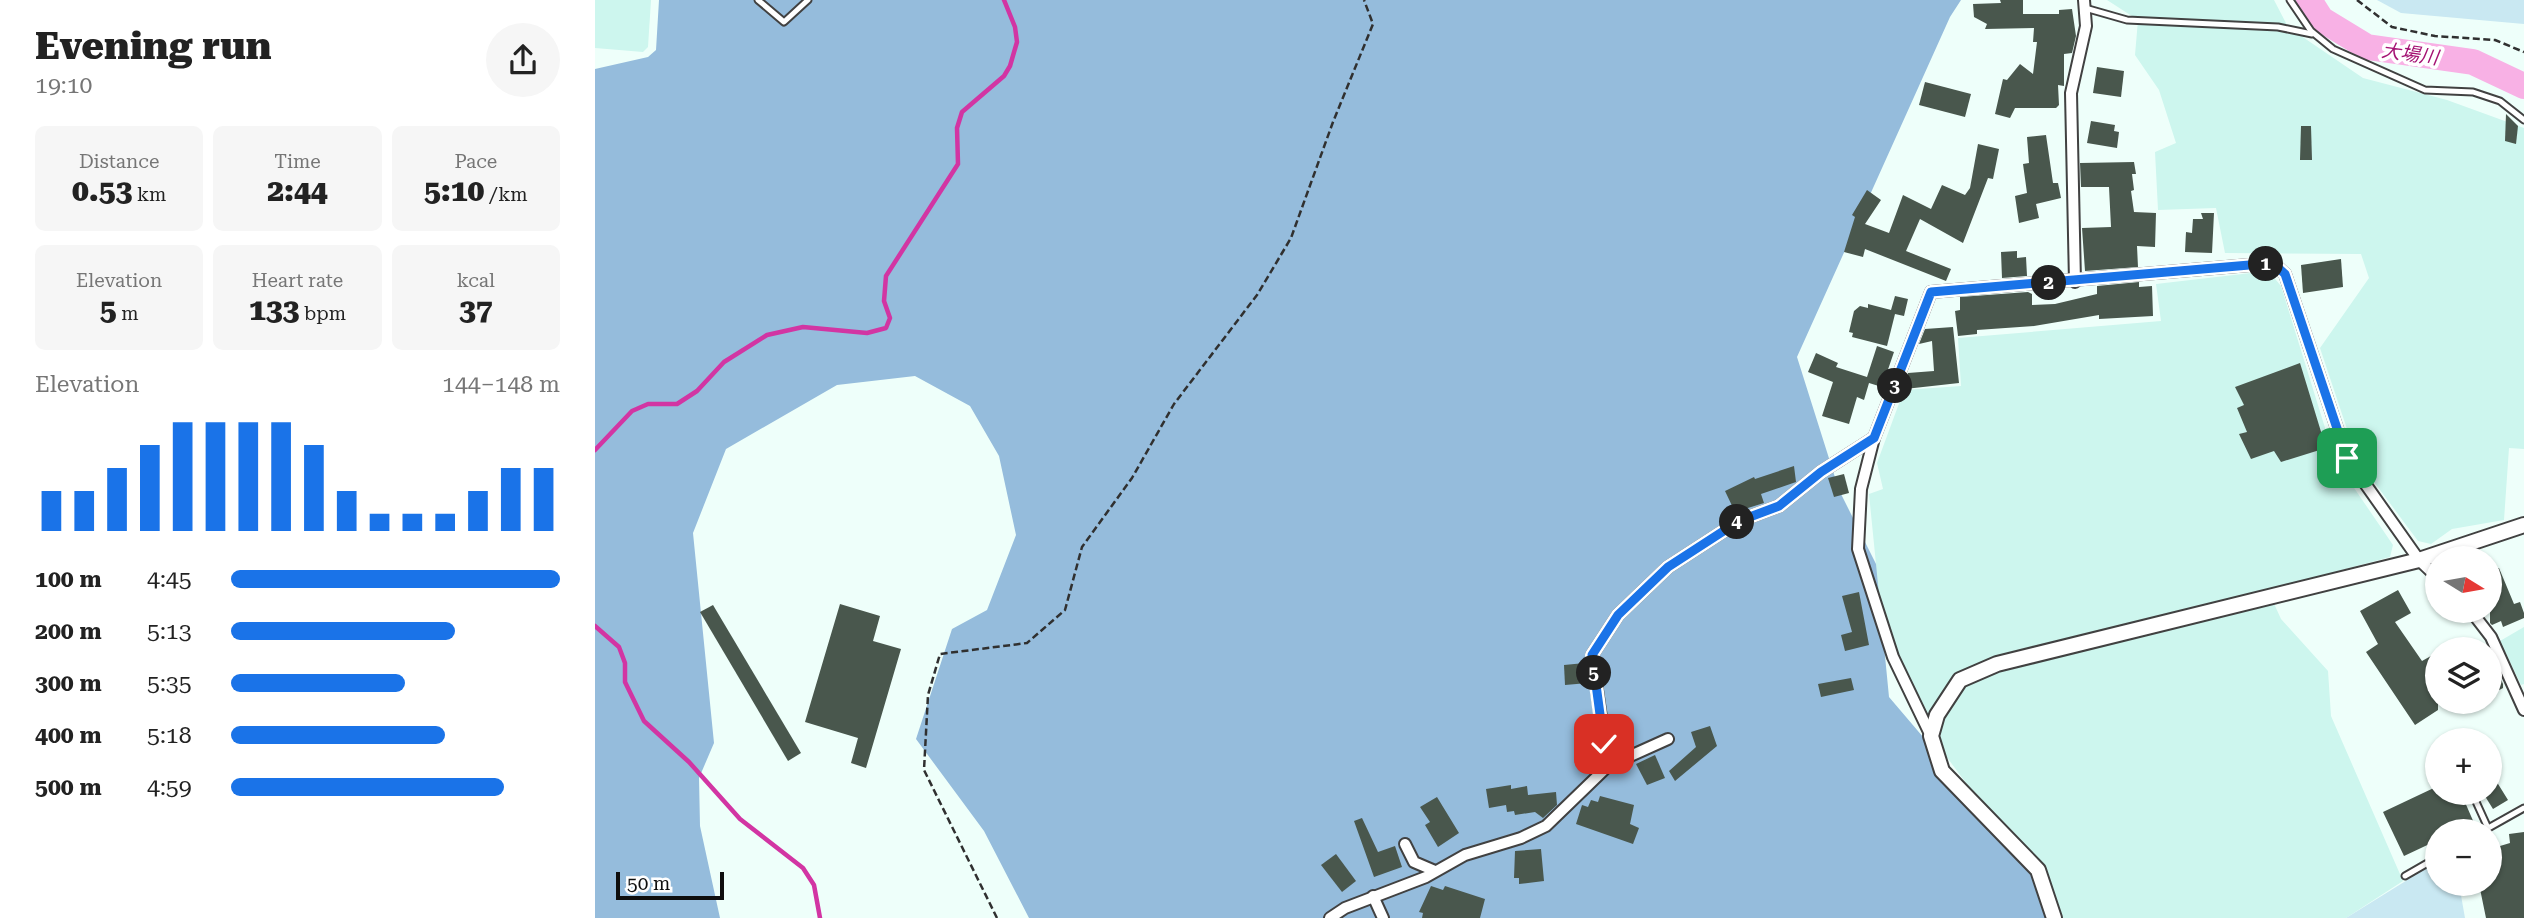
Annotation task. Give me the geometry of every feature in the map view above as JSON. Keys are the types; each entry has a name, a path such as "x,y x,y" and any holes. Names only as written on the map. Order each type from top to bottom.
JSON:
{"street":[{"path":"2075,282 2071,93 2086,26 2084,4"},
{"path":"2054,918 2038,870 1942,771 1931,736 1893,657 1859,549 1861,489 1874,438 1931,292 2075,282 2273,263 2285,274 2347,458 2425,566"},
{"path":"1608,766 1592,655 1618,615 1668,567 1701,543 1739,521 1779,506 1821,472 1874,438"},
{"path":"1931,736 1937,715 1960,680 1997,664 2419,560 2524,525"},
{"path":"2480,623 2491,637 2524,710"},
{"path":"1330,918 1465,855 1521,838 1546,826 1608,766 1668,740"},
{"path":"1405,844 1414,862 1435,871"},
{"path":"1373,896 1383,918"}],"lane":[{"path":"758,0 784,22 808,0"},
{"path":"2290,0 2315,34 2333,49 2425,90 2473,92 2500,101 2524,120"},
{"path":"2084,4 2127,20 2278,27 2315,34"},
{"path":"2502,821 2524,808"},
{"path":"2405,876 2425,864"}],"path":[{"path":"997,918 924,770 928,695 940,654 1027,643 1065,610 1082,547 1132,478 1174,404 1257,295 1290,238 1373,24 1364,0"},
{"path":"2357,0 2392,27 2435,36 2495,40 2524,52"}],"shaded area":[{"path":"595,0 651,0 648,47 643,52 595,48"},
{"path":"659,0 1961,0 1950,17 1797,357 1839,490 1876,564 1889,697 2021,852 2053,918 1029,918 984,831 916,739 952,629 987,610 1016,535 999,456 970,406 915,376 837,385 726,449 693,533 714,743 699,778 700,826 720,918 595,918 595,69 648,57 656,50"},
{"path":"2107,0 2274,0 2288,27 2363,78 2447,100 2524,128 2524,449 2509,448 2504,520 2452,529 2431,544 2418,541 2357,459 2320,348 2369,278 2361,254 2225,253 2216,208 2158,210 2155,152 2176,143 2159,90 2135,55 2138,20"},
{"path":"2377,0 2524,0 2524,24 2401,13"},
{"path":"2251,273 2271,274 2281,286 2335,460 2393,545 2390,557 2035,653 2271,597 2281,619 2328,671 2331,716 2403,881 2346,918 2054,918 2046,890 1931,736 1875,607 1876,564 1869,494 1883,489 1877,463 1904,390 1961,386 1958,338 2161,321 2156,284"},
{"path":"2524,627 2524,684 2521,685 2502,640"},
{"path":"2425,869 2425,896 2461,896 2465,918 2346,918"}],"building":[{"path":"2000,0 2023,0 2023,14 2059,14 2059,10 2072,9 2076,36 2072,53 2064,54 2064,86 2058,85 2059,105 2056,108 2015,108 2010,118 1995,114 2003,79 2007,80 2020,64 2033,74 2037,42 2033,42 2034,28 1985,29 1987,24 1974,17 1973,4 2001,3"},
{"path":"2097,67 2124,71 2121,97 2093,93"},
{"path":"1925,82 1971,94 1965,117 1919,105"},
{"path":"2506,114 2518,126 2516,144 2505,141"},
{"path":"2091,121 2115,125 2114,131 2119,132 2117,148 2087,143"},
{"path":"2301,126 2311,126 2312,160 2300,160"},
{"path":"2046,135 2053,183 2058,183 2061,198 2036,204 2039,218 2019,223 2015,196 2027,193 2023,164 2029,163 2027,137"},
{"path":"1978,144 1999,149 1993,179 1988,178 1963,243 1920,219 1906,251 1951,269 1946,281 1865,249 1863,257 1844,252 1855,217 1852,215 1867,190 1881,200 1865,224 1889,233 1903,195 1931,209 1942,185 1965,195 1970,188"},
{"path":"2134,162 2136,174 2132,174 2134,190 2131,191 2134,212 2156,213 2155,247 2137,246 2138,267 2085,271 2082,228 2111,227 2109,187 2081,187 2080,163"},
{"path":"2201,213 2214,213 2212,253 2185,252 2186,232 2192,233 2193,219 2203,219"},
{"path":"2017,251 2017,258 2026,257 2027,276 2002,278 2001,252"},
{"path":"2341,259 2343,287 2303,293 2301,265"},
{"path":"2139,282 2139,287 2152,286 2153,316 2099,319 2099,315 2034,326 1977,330 1977,334 1958,336 1955,311 1960,310 1960,297 2028,292 2032,294 2032,305 2055,304 2097,294 2097,286"},
{"path":"1895,296 1908,299 1904,316 1895,314 1887,346 1852,337 1853,333 1849,332 1854,311 1860,306 1868,308 1868,304 1891,310"},
{"path":"1953,327 1959,383 1905,389 1908,373 1934,371 1932,341 1919,344 1925,329"},
{"path":"1877,346 1894,352 1882,387 1869,383 1864,400 1857,397 1849,424 1822,416 1833,382 1808,372 1816,353 1838,363 1836,367 1867,377"},
{"path":"2300,363 2326,448 2281,462 2274,451 2251,459 2239,434 2247,432 2237,408 2244,405 2235,387"},
{"path":"1794,466 1796,482 1761,494 1764,503 1735,512 1725,491 1754,477 1755,479"},
{"path":"1844,474 1849,493 1834,497 1828,478"},
{"path":"2503,578 2514,604 2520,602 2524,618 2503,627"},
{"path":"2398,590 2411,613 2395,622 2422,661 2425,659 2425,714 2432,714 2415,725 2366,652 2378,644 2360,611"},
{"path":"1859,592 1869,645 1845,651 1841,635 1852,632 1842,596"},
{"path":"840,604 880,616 873,641 901,649 866,768 851,763 858,738 805,722"},
{"path":"713,605 801,753 788,761 700,612"},
{"path":"1585,663 1588,683 1565,685 1564,665"},
{"path":"1851,678 1854,690 1821,697 1818,684"},
{"path":"1710,726 1717,746 1675,781 1669,771 1696,747 1691,732"},
{"path":"1655,755 1665,778 1647,785 1636,764"},
{"path":"1511,785 1511,789 1527,786 1528,795 1556,792 1557,805 1543,818 1535,812 1515,815 1514,811 1507,812 1506,805 1489,808 1486,789"},
{"path":"2502,790 2508,800 2502,804"},
{"path":"2425,792 2425,805 2466,805 2472,819 2425,819 2425,846 2404,856 2383,812"},
{"path":"1600,796 1634,805 1630,824 1639,828 1633,844 1576,824 1582,805 1588,807 1591,800 1598,802"},
{"path":"1437,797 1459,833 1438,847 1425,825 1430,822 1420,807"},
{"path":"1362,818 1378,852 1395,846 1402,867 1374,877 1354,821"},
{"path":"2524,832 2524,918 2486,918 2481,896 2502,896 2502,845 2510,843 2509,834"},
{"path":"1541,849 1544,881 1519,884 1519,878 1514,878 1515,851"},
{"path":"1336,854 1356,881 1342,892 1321,865"},
{"path":"1431,886 1443,890 1445,886 1485,899 1480,918 1422,918 1423,913 1419,912"}],"waterway":[{"path":"595,450 632,411 648,404 677,404 697,391 724,362 767,335 803,327 867,333 886,328 890,318 884,301 886,276 958,164 957,128 962,112 1004,76 1010,66 1017,42 1015,27 1004,0"},
{"name":"大場川","path":"2309,0 2321,19 2367,47 2473,62 2524,86"},
{"path":"595,626 619,647 625,663 625,682 644,721 689,762 740,819 803,868 814,885 820,918"}],"route":[{"path":"1604,744 1592,655 1618,615 1668,567 1701,543 1739,521 1779,506 1821,472 1874,438 1931,292 2075,282 2273,263 2285,274 2347,458"}]}
